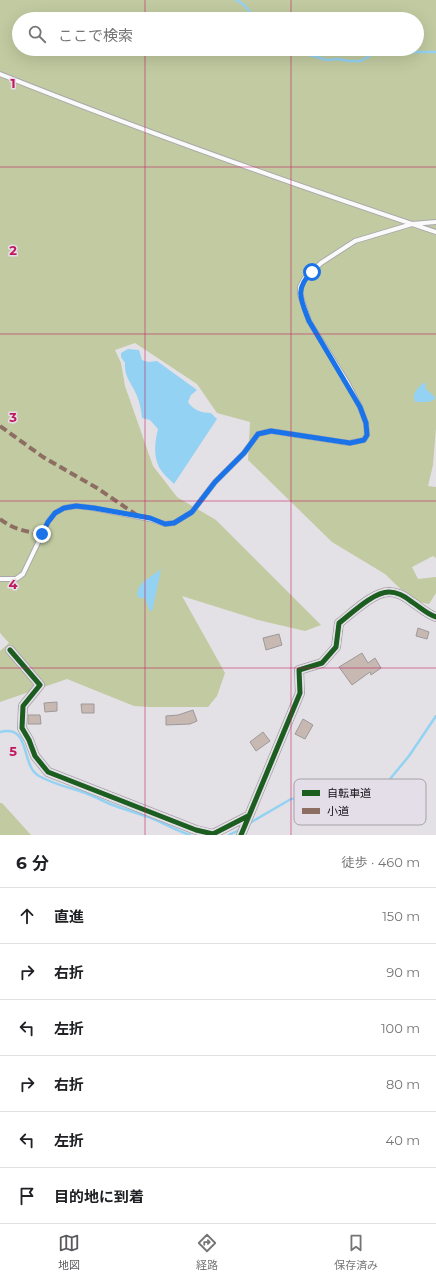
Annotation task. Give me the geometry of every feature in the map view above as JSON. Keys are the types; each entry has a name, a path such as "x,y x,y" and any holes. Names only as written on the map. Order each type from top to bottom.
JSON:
{"street":[{"path":"241,835 300,693 299,670 322,663 336,647 339,623 376,596 388,592 396,593 430,615 436,617"},
{"path":"10,650 40,685 23,706 22,728 29,740 35,756 48,772 196,830 212,834 248,816"}],"lane":[{"path":"0,74 155,134 436,232"},
{"path":"0,578 16,579 23,574 48,522 55,513 64,508 76,506 94,508 150,518 165,524 174,523 192,512 215,482 244,453 258,434 271,431 350,443 364,440 367,435 366,423 360,407 343,375 309,321 300,294 300,287 304,279 321,263 355,241 412,224 436,222"}],"green space":[{"path":"0,0 436,0 436,428 433,465 428,486 436,487 436,558 433,556 412,567 418,579 436,577 436,593 429,604 413,601 385,574 332,542 248,460 250,422 217,413 197,384 135,343 115,350 121,363 125,386 153,466 177,497 216,520 321,625 305,631 258,620 182,596 225,673 217,696 208,707 134,706 67,679 0,702 0,651 9,643 0,633"},
{"path":"0,803 2,803 31,835 0,835"}],"water":[{"path":"128,349 139,350 142,360 148,362 157,361 197,390 191,395 188,402 190,405 201,412 211,413 217,419 174,484 162,471 157,462 155,448 158,429 150,420 142,418 138,399 127,377 125,363 121,357 121,353"},
{"path":"423,383 425,383 426,389 435,397 434,400 428,402 415,402 415,392"},
{"path":"161,569 152,612 144,598 139,598 137,595 138,590 146,580"}],"building":[{"path":"418,628 429,632 427,639 416,636"},
{"path":"279,634 282,645 266,650 263,638"},
{"path":"362,653 368,663 375,658 381,668 371,675 370,672 352,685 339,667"},
{"path":"57,702 57,711 45,712 44,703"},
{"path":"81,704 94,704 94,713 82,713"},
{"path":"193,710 197,721 190,724 166,725 166,716 178,715"},
{"path":"28,715 40,715 41,724 28,724"},
{"path":"303,719 313,725 305,739 295,734"},
{"path":"263,732 270,741 256,751 250,742"}],"waterway":[{"path":"236,0 243,4 250,12"},
{"path":"424,52 436,52"},
{"path":"313,56 327,60 338,59 348,61 361,61 369,56"},
{"path":"390,779 409,756 436,716"},
{"path":"0,732 10,731 17,734 24,747 29,764 33,771 39,776 56,784 78,790 110,804 151,818 190,835"},
{"path":"248,824 291,799 294,799"},
{"path":"229,835 241,829"}],"marked path":[{"path":"0,426 43,457 97,488 138,516"},
{"path":"0,519 20,530 43,534"}],"cycle path":[{"path":"241,835 300,693 299,670 322,663 336,647 339,623 369,599 389,592 404,597 436,617"},
{"path":"10,650 40,685 23,706 22,728 29,740 35,756 48,772 196,830 213,834 248,816"}],"route":[{"path":"42,534 48,522 55,513 64,508 76,506 150,518 165,524 174,523 192,512 215,482 244,453 258,434 271,431 312,436 350,443 364,440 367,435 366,423 360,407 347,382 309,321 304,308 300,294 300,287 304,279 312,272"}]}
